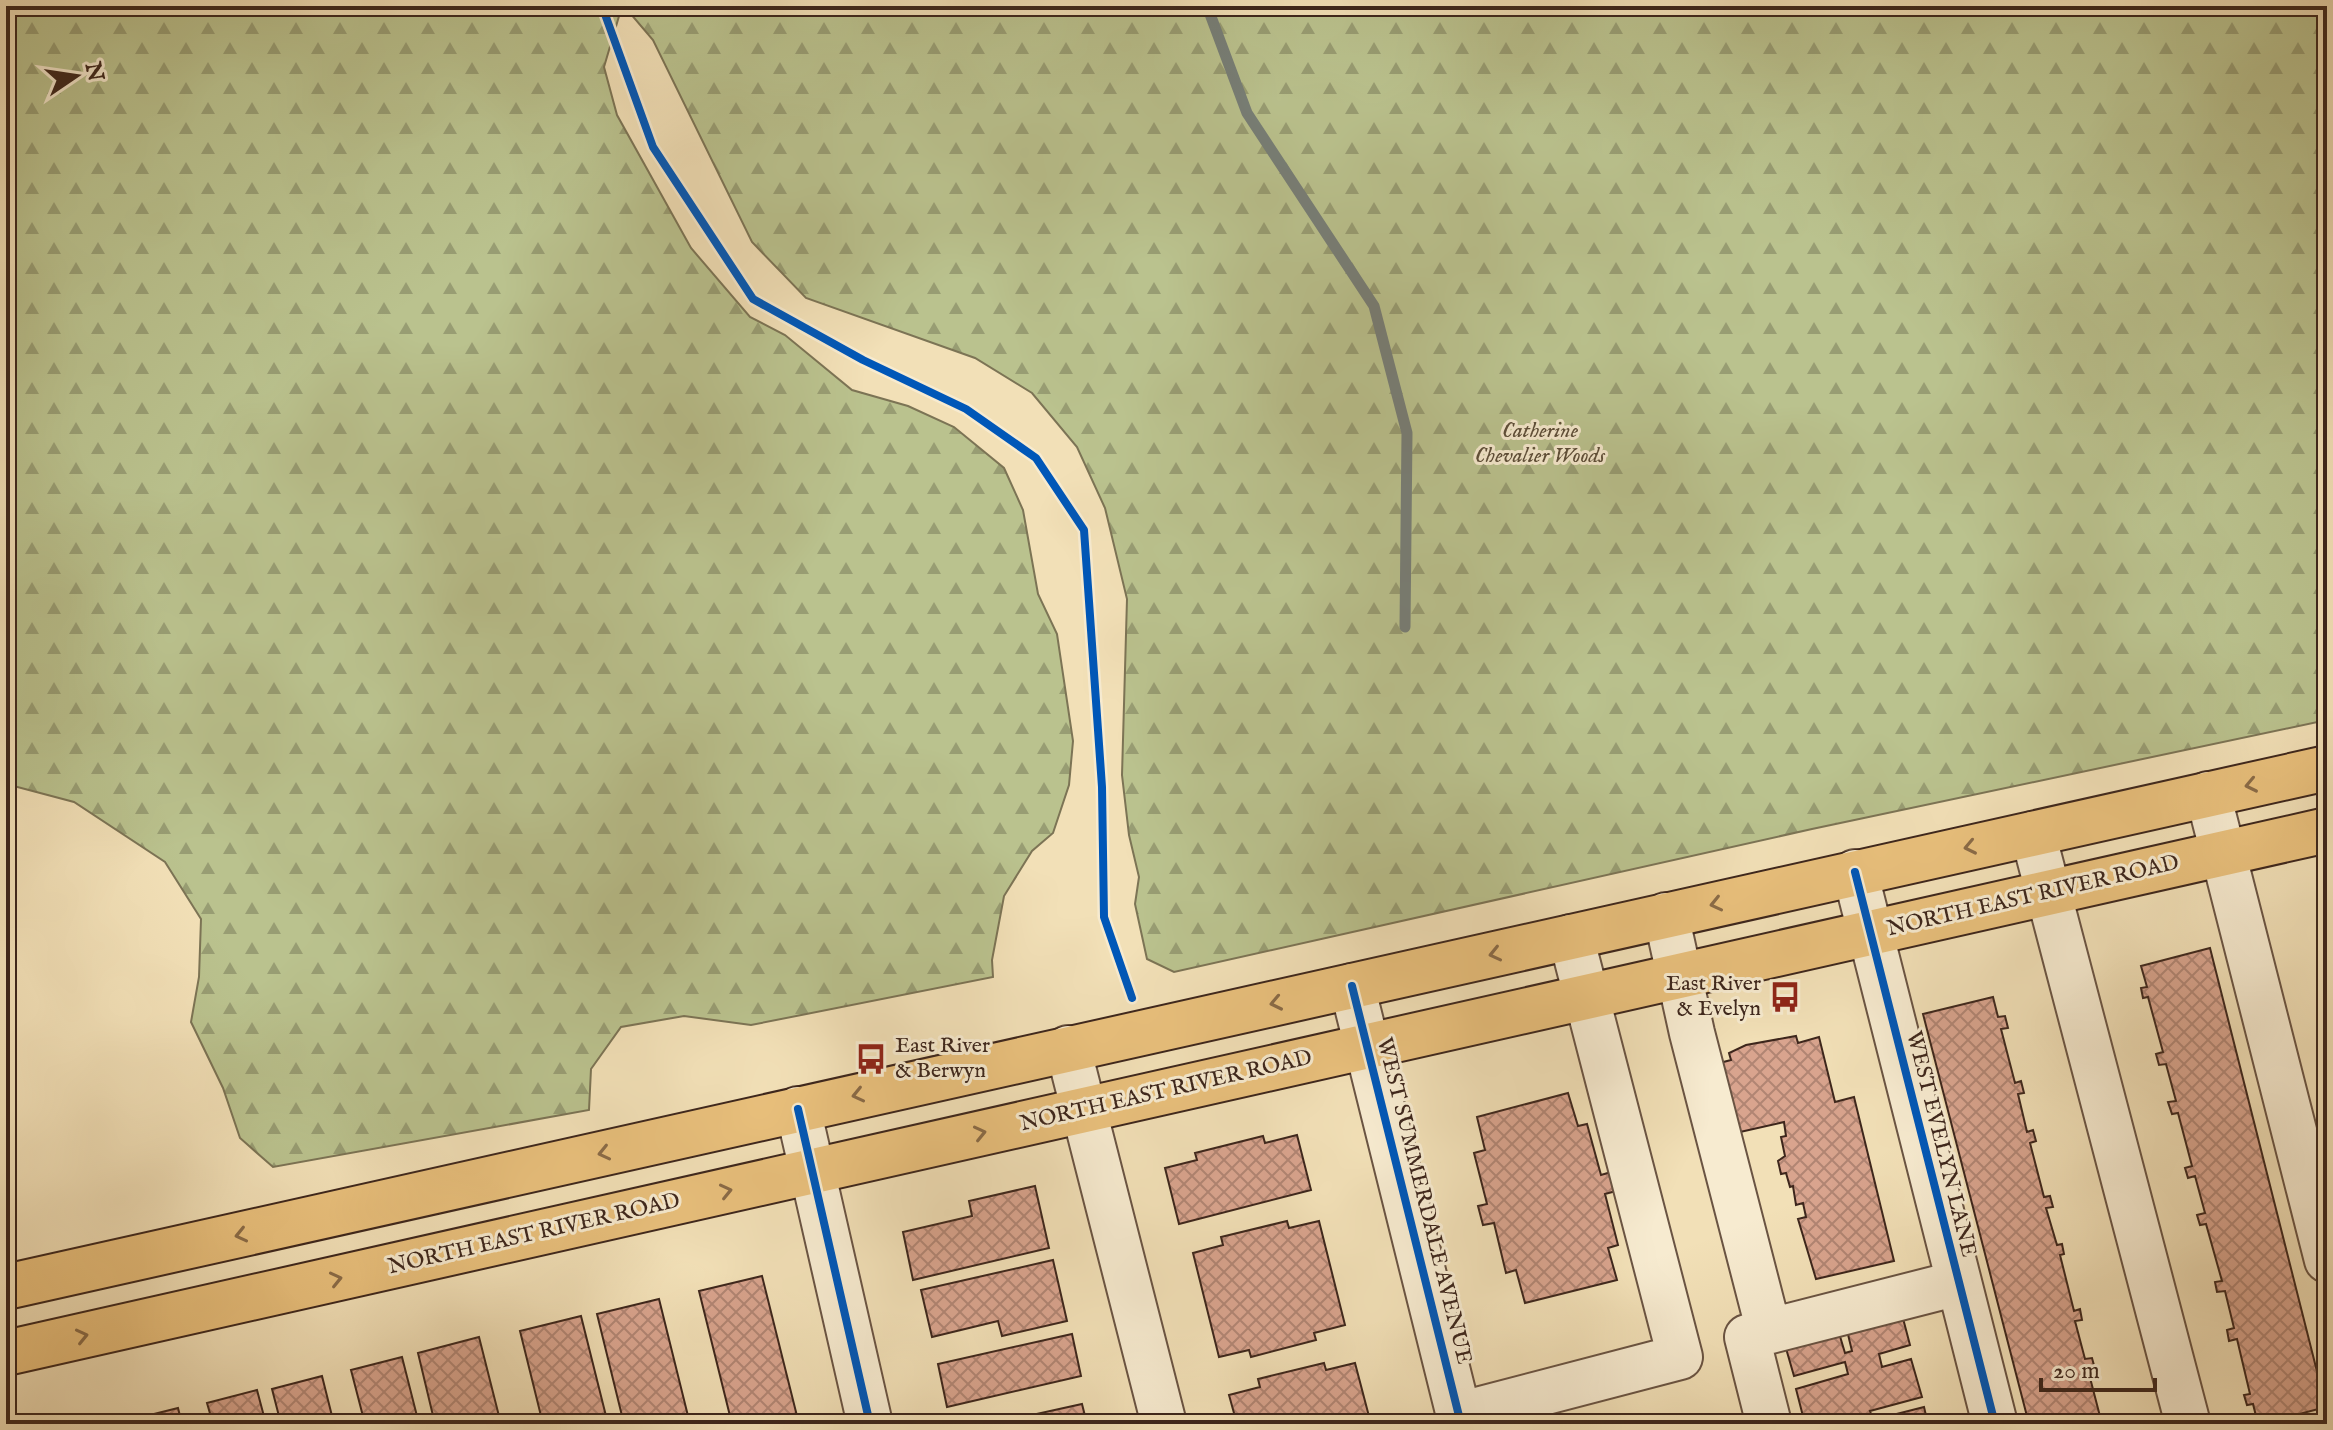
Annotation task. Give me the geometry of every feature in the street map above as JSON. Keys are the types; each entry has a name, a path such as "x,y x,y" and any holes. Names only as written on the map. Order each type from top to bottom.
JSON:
{"main road":[{"path":"6,1287 2327,768"},
{"name":"NORTH EAST RIVER ROAD","path":"6,1353 2327,830"}],"street":[{"path":"2208,794 2327,1260"},
{"path":"2033,834 2188,1424"},
{"name":"WEST EVELYN LANE","path":"1855,872 1995,1424"},
{"path":"1666,915 1765,1316"},
{"path":"1460,1420 1680,1357 1571,937"},
{"name":"WEST SUMMERDALE AVENUE","path":"1352,986 1460,1420"},
{"path":"1068,1048 1164,1424"},
{"path":"798,1109 870,1424"},
{"path":"1769,1424 1747,1337 1958,1283"}],"green space":[{"path":"6,6 622,6 604,67 617,115 691,248 750,317 785,335 852,390 908,406 954,427 1004,468 1023,510 1038,594 1057,634 1073,741 1069,785 1053,833 1032,851 1004,896 992,960 993,977 751,1025 684,1016 621,1027 591,1069 589,1110 273,1167 240,1138 223,1088 191,1022 199,977 201,919 165,862 74,802 6,784"},
{"name":"Catherine Chevalier Woods","path":"624,6 2327,6 2327,720 1812,829 1174,972 1147,959 1135,904 1139,877 1129,835 1122,775 1127,599 1105,508 1077,447 1032,393 975,358 806,298 752,242 653,40"}],"building":[{"path":"2210,948 2326,1407 2261,1424 2258,1424 2253,1404 2247,1405 2244,1395 2250,1394 2237,1339 2229,1341 2227,1330 2234,1328 2225,1291 2217,1292 2215,1282 2222,1281 2206,1224 2200,1225 2197,1215 2205,1213 2195,1176 2188,1178 2185,1168 2192,1166 2178,1113 2172,1114 2168,1102 2176,1101 2166,1064 2159,1065 2156,1054 2163,1052 2148,997 2143,998 2141,988 2147,987 2141,966"},
{"path":"1993,997 1998,1017 2005,1016 2008,1028 2001,1029 2015,1083 2021,1081 2024,1093 2018,1094 2027,1132 2033,1130 2036,1141 2030,1143 2044,1197 2050,1196 2053,1207 2046,1208 2057,1245 2062,1244 2064,1254 2060,1255 2074,1311 2080,1309 2082,1320 2075,1321 2085,1359 2092,1358 2095,1369 2088,1370 2102,1424 2029,1424 1923,1014"},
{"path":"1796,1036 1798,1043 1819,1037 1835,1102 1854,1097 1894,1261 1816,1279 1798,1219 1806,1217 1803,1203 1796,1205 1793,1186 1790,1187 1786,1173 1781,1174 1778,1161 1785,1156 1781,1137 1786,1136 1784,1122 1731,1134 1712,1065 1731,1060 1729,1053 1746,1045"},
{"path":"1568,1093 1578,1126 1587,1124 1601,1175 1611,1172 1616,1191 1605,1194 1618,1245 1608,1248 1617,1280 1525,1303 1516,1270 1506,1273 1494,1223 1483,1225 1478,1206 1487,1204 1474,1153 1485,1150 1477,1117"},
{"path":"1297,1135 1311,1190 1179,1224 1165,1168 1197,1160 1195,1153 1263,1136 1265,1143"},
{"path":"1035,1186 1049,1248 913,1280 903,1232 972,1216 969,1201"},
{"path":"1287,1221 1289,1228 1319,1221 1345,1325 1314,1333 1316,1340 1251,1357 1249,1350 1219,1357 1193,1253 1223,1245 1221,1237"},
{"path":"1053,1260 1067,1321 1002,1336 998,1321 932,1337 921,1290"},
{"path":"762,1276 799,1424 732,1424 699,1291"},
{"path":"659,1299 690,1424 624,1424 597,1314"},
{"path":"1900,1307 1910,1345 1879,1354 1882,1367 1911,1359 1922,1397 1870,1411 1873,1420 1924,1407 1928,1424 1858,1424 1862,1423 1859,1414 1823,1424 1805,1424 1796,1389 1848,1374 1845,1362 1794,1376 1783,1338 1836,1323 1845,1353 1852,1351 1845,1322"},
{"path":"581,1316 608,1424 543,1424 520,1331"},
{"path":"1072,1334 1081,1376 947,1407 938,1364"},
{"path":"479,1337 501,1424 435,1424 418,1353"},
{"path":"402,1357 419,1424 365,1424 351,1370"},
{"path":"1324,1363 1326,1370 1355,1363 1371,1424 1237,1424 1229,1395 1260,1387 1258,1379"},
{"path":"322,1376 334,1424 281,1424 272,1389"},
{"path":"257,1390 266,1424 213,1424 207,1403"},
{"path":"1082,1404 1087,1424 991,1424"},
{"path":"178,1408 182,1424 127,1424 126,1421"}],"waterway":[{"path":"1207,6 1247,113 1374,306 1407,433 1405,627"}],"cycle path":[{"path":"602,6 653,147 753,299 863,360 966,409 1036,458 1084,530 1102,787 1104,917 1132,998"},
{"path":"1855,872 1995,1424"},
{"path":"1352,986 1461,1424"},
{"path":"798,1109 870,1424"}],"place":[{"name":"East River & Evelyn","path":"1785,997"},
{"name":"East River & Berwyn","path":"871,1059"}]}
